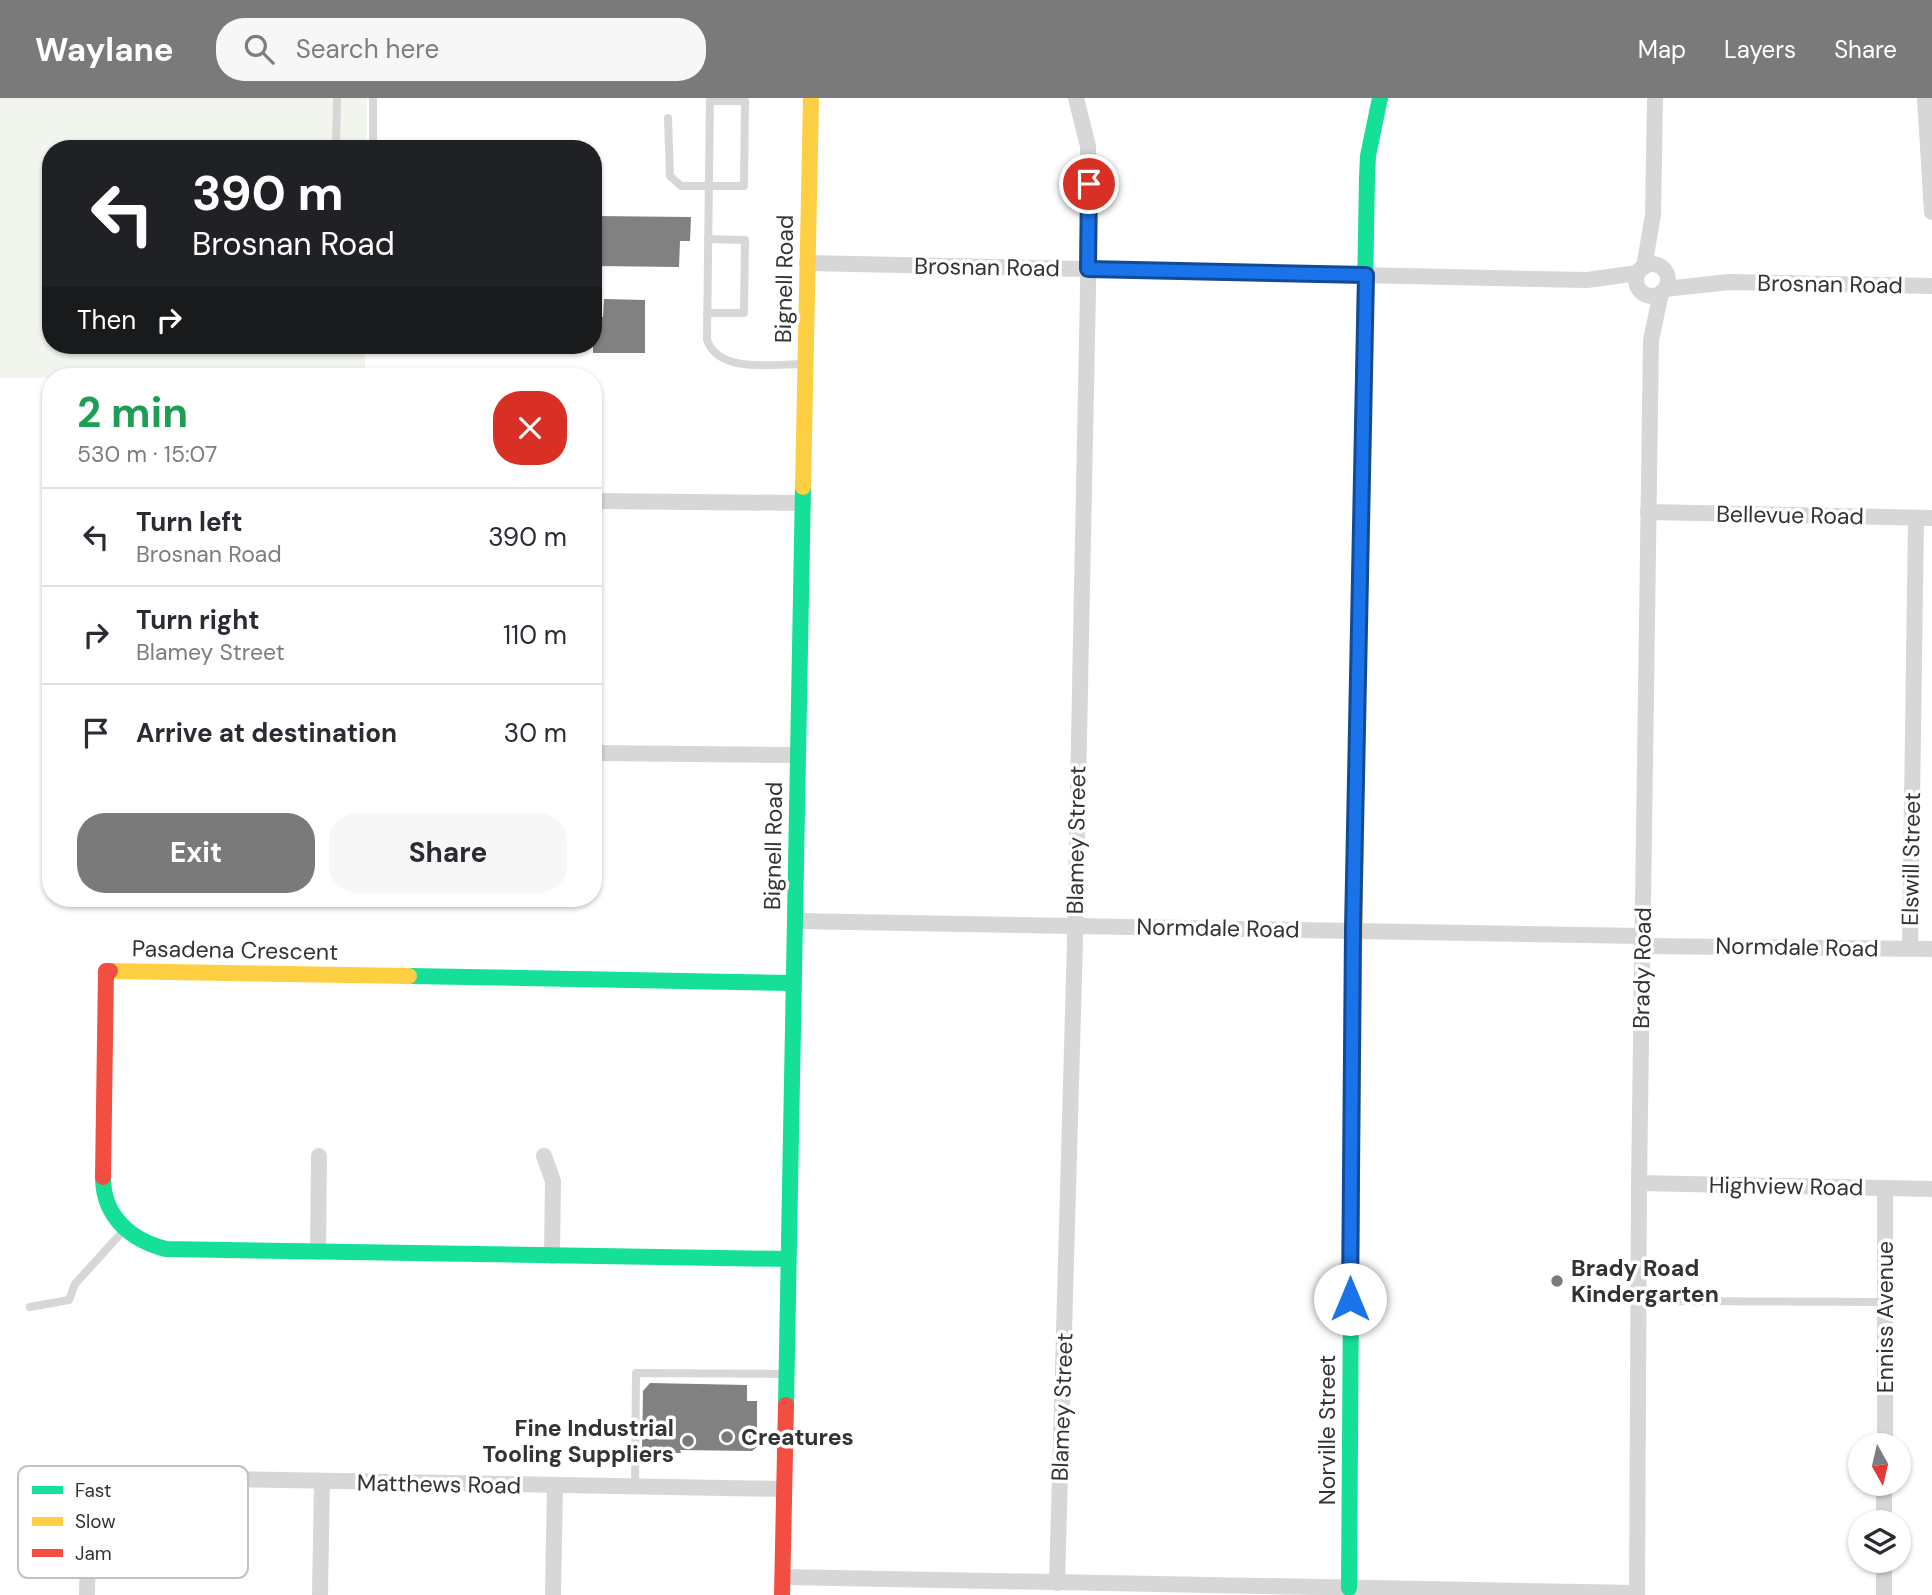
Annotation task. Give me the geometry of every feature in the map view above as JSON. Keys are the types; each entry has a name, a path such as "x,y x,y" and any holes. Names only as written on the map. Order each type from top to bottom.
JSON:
{"street":[{"name":"Bignell Road","path":"782,1595 811,98"},
{"name":"Blamey Street","path":"1057,1583 1075,925 1088,269 1089,158 1076,98"},
{"name":"Norville Street","path":"1349,1588 1353,930 1368,156 1381,98"},
{"path":"1652,269 1655,98"},
{"path":"1925,98 1932,212"},
{"name":"Brosnan Road","path":"807,263 1587,280 1642,291"},
{"name":"Brosnan Road","path":"1587,280 1652,269 1729,282 1932,286"},
{"path":"1652,269 1668,280 1663,291 1652,295 1642,291 1637,281 1652,269"},
{"name":"Brosnan Road","path":"1663,291 1729,282"},
{"name":"Brady Road","path":"1637,1594 1639,1184 1651,340 1642,291"},
{"name":"Brady Road","path":"1651,340 1663,291"},
{"path":"602,501 803,503"},
{"name":"Bellevue Road","path":"1648,512 1924,518"},
{"name":"Elswill Street","path":"1910,948 1924,518"},
{"path":"602,752 798,755"},
{"name":"Normdale Road","path":"795,921 1353,930 1932,949"},
{"name":"Pasadena Crescent","path":"124,1230 106,1202 102,1178 106,971 793,982"},
{"path":"318,1252 320,1156"},
{"path":"544,1156 552,1181 552,1256"},
{"name":"Highview Road","path":"1639,1184 1932,1189"},
{"name":"Enniss Avenue","path":"1885,1188 1885,1433"},
{"path":"124,1230 142,1242 167,1250 787,1259"},
{"name":"Matthews Road","path":"248,1480 784,1489"},
{"path":"320,1595 322,1482"},
{"path":"553,1595 555,1486"},
{"path":"1884,1573 1884,1595"},
{"path":"783,1577 1637,1594"}],"lane":[{"path":"336,140 337,98"},
{"path":"373,98 373,140"},
{"path":"668,118 670,176 681,186 708,185 744,186 745,101 710,100 708,185 707,313 707,340 710,349 720,358 733,363 806,364"},
{"path":"707,313 744,313 745,240 708,239"},
{"path":"30,1307 69,1300 75,1284 124,1230"},
{"path":"1638,1301 1885,1302"},
{"path":"635,1486 636,1373 785,1374"}],"shaded area":[{"path":"0,98 367,98 367,140 42,140 42,354 365,354 365,368 42,368 42,378 0,378"}],"building":[{"path":"602,216 691,217 690,241 680,241 679,267 602,266"},
{"path":"604,299 645,300 645,353 602,353"},
{"path":"650,1383 747,1385 747,1401 757,1401 757,1447 752,1451 680,1450 681,1453 642,1449 643,1391"}],"traffic: fast":[{"path":"1356,803 1367,177 1368,156 1380,98"},
{"path":"786,1405 803,487"},
{"path":"409,976 793,983"},
{"path":"1349,1588 1352,1144"},
{"path":"103,1177 104,1191 113,1215 130,1233 166,1249 787,1259"}],"traffic: slow":[{"path":"803,487 811,98"},
{"path":"1352,1144 1356,803"},
{"path":"110,971 409,976"}],"traffic: jam":[{"path":"103,1177 106,971 110,971"},
{"path":"782,1595 786,1405"}],"place":[{"name":"Brady Road Kindergarten","path":"1557,1281"},
{"name":"Creatures","path":"727,1437"},
{"name":"Fine Industrial Tooling Suppliers","path":"688,1441"}],"route":[{"path":"1089,184 1088,269 1366,275 1353,930 1350,1299"}]}
